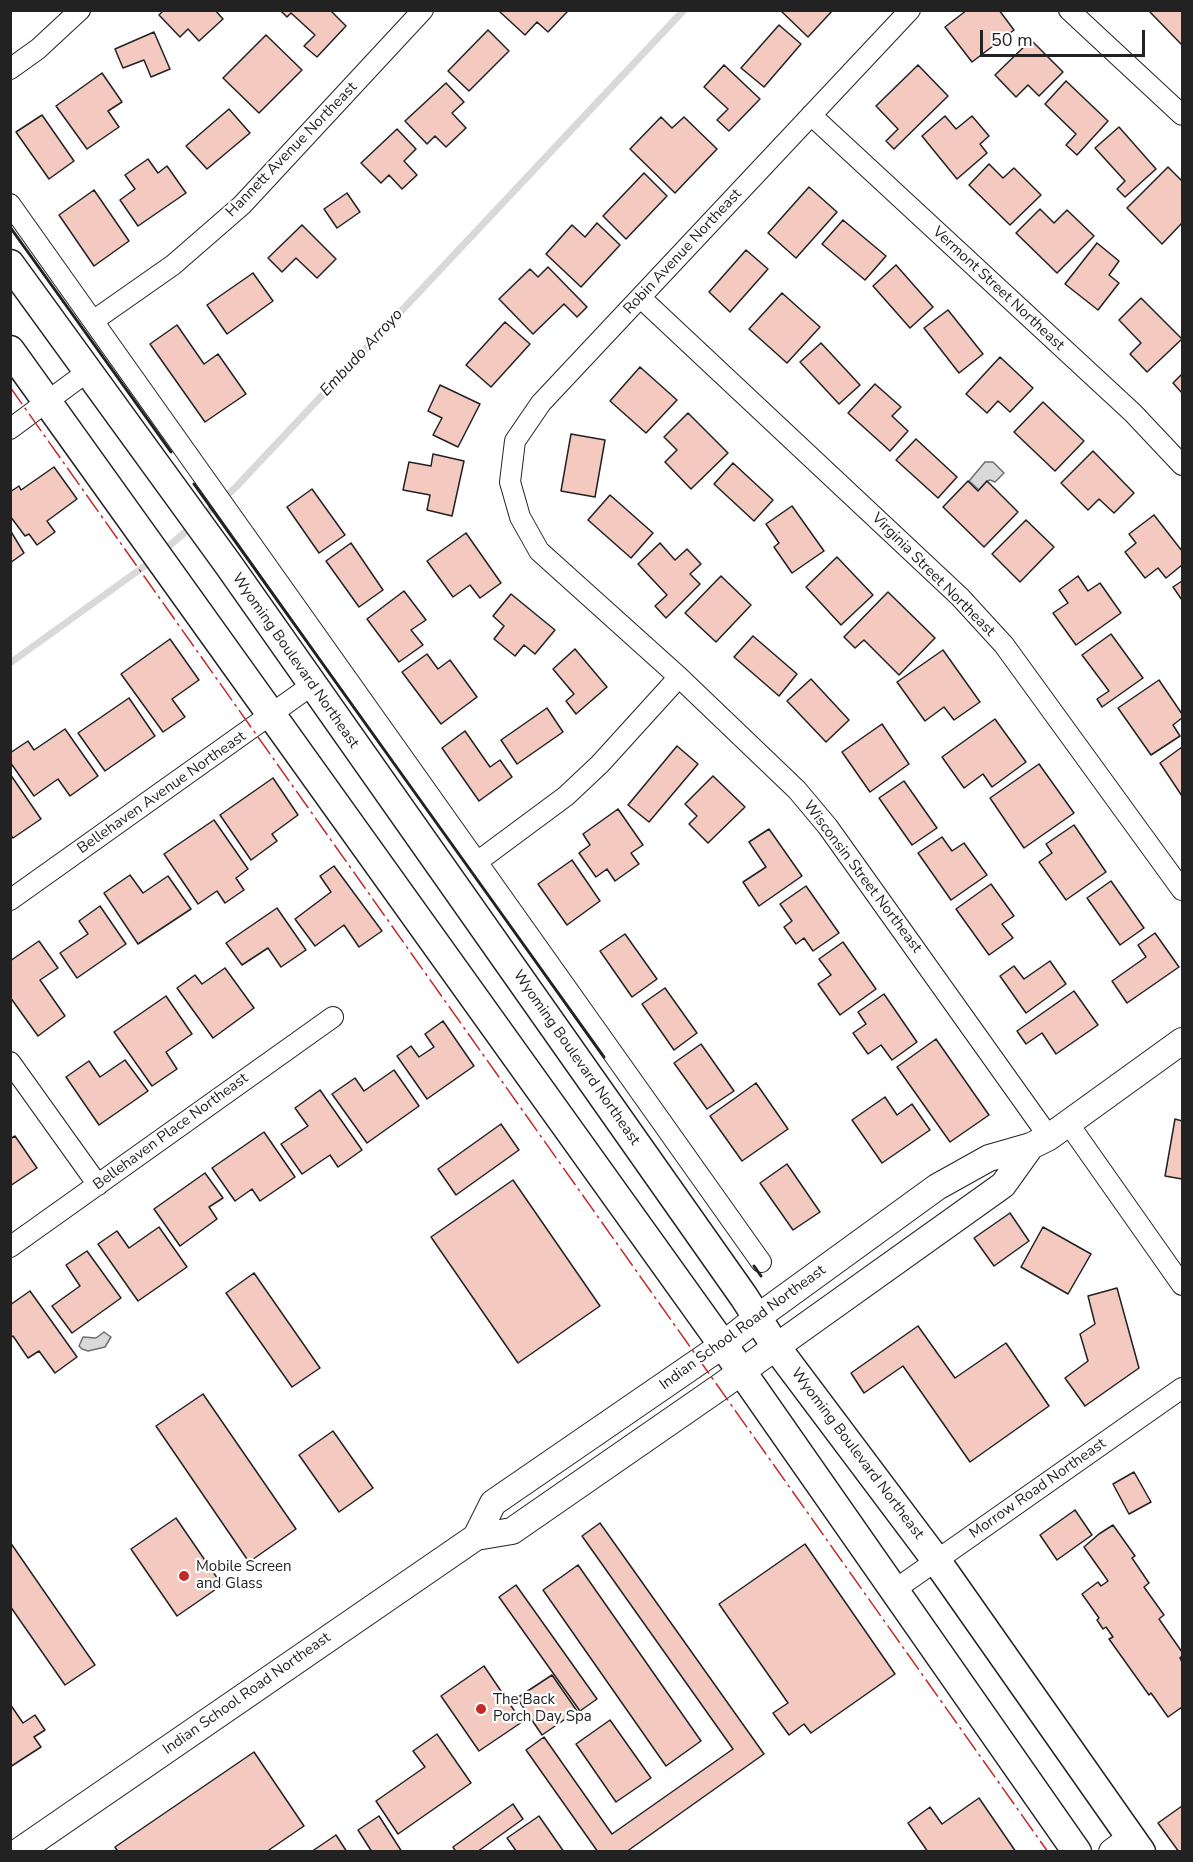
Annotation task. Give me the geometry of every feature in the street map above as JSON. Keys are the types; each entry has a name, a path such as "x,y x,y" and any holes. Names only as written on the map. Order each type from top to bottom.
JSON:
{"main road":[{"name":"Wyoming Boulevard Northeast","path":"10,264 228,564 759,1317 776,1347 936,1560 1128,1847"},
{"path":"10,350 723,1345 1077,1851"}],"street":[{"path":"10,69 38,50 80,10"},
{"name":"Hannett Avenue Northeast","path":"93,321 172,266 242,205 423,10"},
{"name":"Robin Avenue Northeast","path":"520,517 510,482 515,441 541,403 910,10"},
{"path":"1070,10 1182,115"},
{"name":"Vermont Street Northeast","path":"811,115 1133,413 1182,465"},
{"path":"10,204 761,1262"},
{"name":"Virginia Street Northeast","path":"641,298 960,597 1004,645 1182,890"},
{"path":"10,429 87,372"},
{"name":"Wisconsin Street Northeast","path":"520,517 539,551 679,677 797,790 828,827 1050,1135 1182,1285"},
{"path":"477,862 566,796 600,764 679,677"},
{"name":"Bellehaven Avenue Northeast","path":"10,900 312,685"},
{"name":"Bellehaven Place Northeast","path":"10,1247 333,1017"},
{"name":"Indian School Road Northeast","path":"18,1851 476,1537 512,1531 741,1372 1003,1185 1050,1135 1182,1041"},
{"path":"10,1062 98,1185"},
{"name":"Indian School Road Northeast","path":"476,1537 493,1503 723,1345 937,1187 988,1158 1050,1135"},
{"name":"Morrow Road Northeast","path":"893,1591 1182,1388"}],"shaded area":[{"path":"985,462 993,462 1004,473 995,482 987,481 979,490 969,481"},
{"path":"104,1332 111,1337 105,1347 88,1351 79,1346 83,1337 96,1338"}],"building":[{"path":"164,10 215,10 223,19 199,41 188,29 180,37 159,15"},
{"path":"280,10 330,10 346,26 317,57 304,46 315,35 291,13 287,17"},
{"path":"502,10 566,10 567,12 548,32 537,22 525,35 500,12"},
{"path":"780,10 833,10 808,37"},
{"path":"967,10 999,10 1014,30 972,62 945,27"},
{"path":"1148,10 1182,10 1181,44"},
{"path":"779,25 801,44 764,87 741,68"},
{"path":"488,30 509,51 469,91 448,71"},
{"path":"154,32 170,69 151,77 144,60 123,68 115,49"},
{"path":"266,35 302,70 259,113 223,78"},
{"path":"1031,40 1063,72 1039,96 1028,85 1016,97 995,75"},
{"path":"724,65 760,99 729,131 717,120 728,109 704,87"},
{"path":"918,65 948,96 894,149 886,141 898,129 876,106"},
{"path":"102,73 122,102 108,111 119,127 87,149 56,106"},
{"path":"1066,81 1108,121 1077,155 1066,145 1076,134 1045,104"},
{"path":"446,83 464,102 452,113 466,128 446,147 435,136 427,144 405,121"},
{"path":"229,109 250,133 207,169 186,146"},
{"path":"42,115 74,161 49,179 16,132"},
{"path":"945,116 956,129 972,116 989,136 980,144 987,153 957,179 922,136"},
{"path":"661,117 672,128 684,117 717,149 675,193 630,149"},
{"path":"1119,127 1156,169 1125,197 1117,189 1125,181 1095,148"},
{"path":"397,129 416,149 404,161 417,175 402,189 389,175 381,183 361,163"},
{"path":"148,159 158,173 167,166 186,193 138,226 120,200 135,189 125,175"},
{"path":"989,164 1003,178 1014,168 1041,195 1010,225 969,185"},
{"path":"1168,167 1182,181 1182,223 1162,244 1127,208"},
{"path":"644,173 667,196 626,239 603,216"},
{"path":"809,187 837,212 796,258 768,233"},
{"path":"94,190 129,241 94,266 59,215"},
{"path":"347,193 360,212 337,228 324,209"},
{"path":"1040,209 1054,223 1067,210 1094,236 1057,273 1016,233"},
{"path":"843,220 886,256 865,280 822,244"},
{"path":"597,223 620,245 581,287 546,254 572,225 585,237"},
{"path":"302,225 336,259 317,278 296,258 282,272 268,258"},
{"path":"1097,243 1119,261 1109,275 1119,283 1098,310 1065,284"},
{"path":"746,250 768,269 730,312 709,292"},
{"path":"896,265 933,307 910,328 873,286"},
{"path":"548,267 587,307 577,317 564,304 533,334 499,299 530,269 538,277"},
{"path":"253,273 273,301 227,334 207,305"},
{"path":"782,293 820,327 787,363 749,329"},
{"path":"1141,298 1182,339 1147,372 1130,354 1141,343 1119,320"},
{"path":"948,310 983,354 959,373 924,328"},
{"path":"505,322 530,344 491,387 466,365"},
{"path":"177,325 204,364 218,354 246,394 205,422 150,344"},
{"path":"821,343 860,385 839,404 800,362"},
{"path":"1000,357 1033,388 1010,412 998,401 987,413 966,394"},
{"path":"640,367 677,400 646,433 610,401"},
{"path":"1182,374 1182,393 1173,383"},
{"path":"875,384 901,407 892,416 908,431 890,451 848,413"},
{"path":"440,385 480,404 458,447 433,435 442,418 428,411"},
{"path":"1043,402 1084,441 1055,471 1014,432"},
{"path":"688,413 728,453 691,489 665,462 677,450 664,437"},
{"path":"571,434 605,440 595,497 561,491"},
{"path":"916,439 957,477 938,498 896,460"},
{"path":"1093,451 1134,493 1114,513 1099,499 1088,510 1061,483"},
{"path":"433,454 464,461 452,516 427,510 430,495 403,490 409,462 431,466"},
{"path":"733,463 773,500 754,521 714,484"},
{"path":"54,467 77,499 47,521 55,532 37,545 29,534 25,536 10,516 10,492 19,486 21,490"},
{"path":"968,481 978,491 987,481 1018,512 984,547 943,507"},
{"path":"312,489 345,535 319,553 287,507"},
{"path":"610,495 653,533 631,558 588,520"},
{"path":"792,506 824,551 792,573 774,547 779,543 766,524"},
{"path":"1154,515 1182,551 1182,565 1166,578 1158,568 1145,578 1125,552 1136,543 1129,534"},
{"path":"1026,520 1054,547 1020,582 992,554"},
{"path":"10,530 24,553 10,563"},
{"path":"466,533 501,583 480,598 470,585 453,597 427,561"},
{"path":"351,543 383,590 359,607 326,561"},
{"path":"660,543 675,560 687,549 701,564 690,574 700,584 666,618 655,606 667,595 638,564"},
{"path":"837,557 873,595 841,625 806,587"},
{"path":"721,576 751,605 716,642 685,613"},
{"path":"1078,576 1088,591 1100,583 1121,613 1076,645 1053,613 1068,603 1059,590"},
{"path":"1182,581 1182,600 1173,587"},
{"path":"404,591 426,620 411,630 423,645 399,662 367,619"},
{"path":"888,592 935,638 899,675 864,640 855,648 844,637"},
{"path":"511,594 555,630 535,654 524,645 515,656 494,639 504,626 493,616"},
{"path":"1111,634 1143,678 1102,707 1097,699 1109,691 1082,655"},
{"path":"753,636 797,674 779,696 734,657"},
{"path":"170,639 199,680 172,699 185,717 163,732 121,674"},
{"path":"575,649 607,687 576,714 566,701 574,694 553,669"},
{"path":"943,650 980,702 954,720 944,707 925,721 897,682"},
{"path":"427,654 438,669 450,660 477,697 441,724 402,672"},
{"path":"811,679 849,720 826,742 787,701"},
{"path":"1159,680 1182,714 1182,718 1173,725 1180,736 1151,755 1118,708"},
{"path":"129,698 155,736 105,771 78,733"},
{"path":"547,708 563,732 517,764 501,740"},
{"path":"995,719 1026,762 992,787 983,774 964,788 942,757"},
{"path":"882,724 909,764 870,792 842,752"},
{"path":"65,729 98,776 70,796 58,779 34,796 10,762 10,753 28,741 34,750"},
{"path":"465,731 490,767 500,760 512,777 479,801 442,748"},
{"path":"677,746 698,764 649,822 628,805"},
{"path":"1182,747 1182,796 1160,763"},
{"path":"1039,764 1074,813 1024,848 990,798"},
{"path":"10,774 41,819 13,838 10,834"},
{"path":"713,776 745,807 708,843 689,824 697,816 685,804"},
{"path":"273,778 298,815 272,834 277,841 251,860 220,815"},
{"path":"904,781 937,828 912,845 879,798"},
{"path":"618,809 643,845 631,853 639,864 615,881 607,869 596,877 579,853 590,845 583,834"},
{"path":"214,820 248,869 236,878 244,890 225,903 217,891 198,904 164,854"},
{"path":"1074,825 1106,872 1066,900 1039,862 1052,853 1046,844"},
{"path":"769,829 802,876 759,906 743,882 766,867 749,842"},
{"path":"942,837 952,851 964,843 987,875 951,900 918,853"},
{"path":"572,860 600,901 567,925 538,884"},
{"path":"334,866 382,931 359,947 344,925 315,946 295,919 331,892 320,876"},
{"path":"130,875 143,893 168,876 191,909 138,944 104,893"},
{"path":"1111,881 1144,928 1120,945 1087,898"},
{"path":"991,884 1014,916 1002,924 1013,938 989,955 956,909"},
{"path":"806,886 839,933 813,951 804,938 796,944 784,927 792,921 780,904"},
{"path":"100,906 126,944 77,978 60,953 88,934 79,921"},
{"path":"277,908 306,950 281,967 268,948 242,965 226,943"},
{"path":"1155,933 1179,967 1127,1003 1112,981 1146,957 1138,945"},
{"path":"625,934 657,979 632,997 600,951"},
{"path":"39,941 58,968 40,980 65,1016 38,1036 10,997 10,961"},
{"path":"843,942 876,989 840,1015 818,984 831,975 819,959"},
{"path":"1050,961 1066,984 1026,1013 1000,976 1014,966 1024,979"},
{"path":"225,968 254,1008 213,1038 177,988 195,975 202,984"},
{"path":"665,988 697,1033 674,1050 642,1004"},
{"path":"1074,991 1098,1025 1056,1054 1042,1033 1026,1044 1017,1031"},
{"path":"884,994 917,1042 892,1060 881,1045 868,1054 853,1033 866,1024 858,1012"},
{"path":"166,996 192,1034 166,1052 177,1069 152,1086 114,1032"},
{"path":"443,1021 474,1066 427,1099 397,1056 411,1046 419,1057 434,1047 425,1034"},
{"path":"936,1039 989,1115 950,1142 897,1067"},
{"path":"701,1044 734,1091 707,1109 674,1063"},
{"path":"125,1060 148,1091 99,1125 66,1077 89,1061 100,1077"},
{"path":"394,1070 419,1106 367,1143 332,1094 355,1078 364,1091"},
{"path":"756,1083 788,1129 742,1161 710,1116"},
{"path":"320,1090 362,1150 338,1167 330,1155 302,1174 281,1144 308,1126 295,1108"},
{"path":"885,1097 897,1115 912,1104 930,1130 882,1163 852,1120"},
{"path":"1175,1119 1182,1121 1182,1179 1165,1176"},
{"path":"501,1124 519,1150 456,1195 438,1169"},
{"path":"264,1132 295,1177 260,1201 252,1189 235,1201 212,1168"},
{"path":"15,1136 37,1168 10,1186 10,1139"},
{"path":"787,1164 820,1212 793,1230 760,1183"},
{"path":"205,1173 223,1198 209,1207 217,1219 180,1246 154,1209"},
{"path":"513,1180 600,1306 518,1363 431,1237"},
{"path":"1010,1213 1029,1241 994,1266 974,1238"},
{"path":"159,1227 187,1267 138,1301 98,1244 117,1231 129,1248"},
{"path":"1043,1227 1091,1254 1068,1294 1021,1267"},
{"path":"87,1251 121,1298 72,1333 52,1306 80,1286 66,1265"},
{"path":"254,1273 320,1368 292,1387 226,1293"},
{"path":"1117,1288 1139,1368 1085,1406 1065,1378 1088,1361 1080,1334 1095,1324 1088,1296"},
{"path":"30,1291 77,1357 55,1373 39,1351 28,1358 13,1336 10,1338 10,1305"},
{"path":"918,1326 955,1378 1006,1343 1049,1406 970,1462 903,1366 864,1393 851,1373"},
{"path":"203,1394 296,1529 249,1562 156,1426"},
{"path":"333,1431 373,1488 339,1512 299,1455"},
{"path":"1134,1472 1151,1502 1129,1514 1113,1484"},
{"path":"1075,1510 1092,1535 1057,1560 1040,1535"},
{"path":"176,1518 222,1585 177,1616 131,1549"},
{"path":"600,1523 764,1754 626,1852 598,1852 526,1750 544,1737 612,1834 733,1749 582,1536"},
{"path":"1113,1525 1135,1556 1132,1558 1149,1583 1144,1587 1164,1615 1159,1619 1182,1652 1180,1658 1182,1662 1182,1707 1168,1717 1151,1693 1149,1695 1109,1639 1113,1637 1106,1627 1103,1629 1097,1620 1099,1618 1082,1594 1098,1582 1101,1586 1108,1581 1084,1547"},
{"path":"10,1542 95,1665 65,1685 10,1606"},
{"path":"805,1544 895,1674 811,1733 804,1724 789,1735 773,1713 788,1703 719,1604"},
{"path":"578,1565 701,1741 666,1766 543,1590"},
{"path":"516,1585 597,1699 580,1711 499,1597"},
{"name":"The Back Porch Day Spa","path":"484,1666 522,1722 479,1751 441,1696"},
{"path":"552,1675 577,1711 542,1735 517,1698"},
{"path":"10,1704 23,1723 35,1715 45,1730 34,1737 41,1747 10,1767"},
{"path":"610,1720 651,1778 616,1802 576,1744"},
{"path":"437,1734 471,1783 398,1834 376,1801 425,1767 413,1751"},
{"path":"254,1752 304,1826 266,1852 118,1852 115,1847"},
{"path":"979,1798 1016,1852 928,1852 908,1823 930,1807 942,1824"},
{"path":"513,1804 523,1819 477,1852 456,1852 453,1847"},
{"path":"1182,1806 1182,1852 1179,1852 1158,1823"},
{"path":"379,1816 402,1852 372,1852 358,1830"},
{"path":"539,1816 564,1852 517,1852 507,1838"},
{"path":"336,1835 347,1852 311,1852"}],"waterway":[{"name":"Embudo Arroyo","path":"202,517 235,488 684,10"},
{"name":"Embudo Arroyo","path":"161,553 191,527"},
{"name":"Embudo Arroyo","path":"10,663 153,560"}],"wall":[{"path":"10,227 171,452"},
{"path":"194,484 604,1057"},
{"path":"754,1266 761,1276"}],"power":[{"path":"10,387 1048,1852"}],"place":[{"name":"Mobile Screen and Glass","path":"184,1576"},
{"name":"The Back Porch Day Spa","path":"481,1709"}]}
